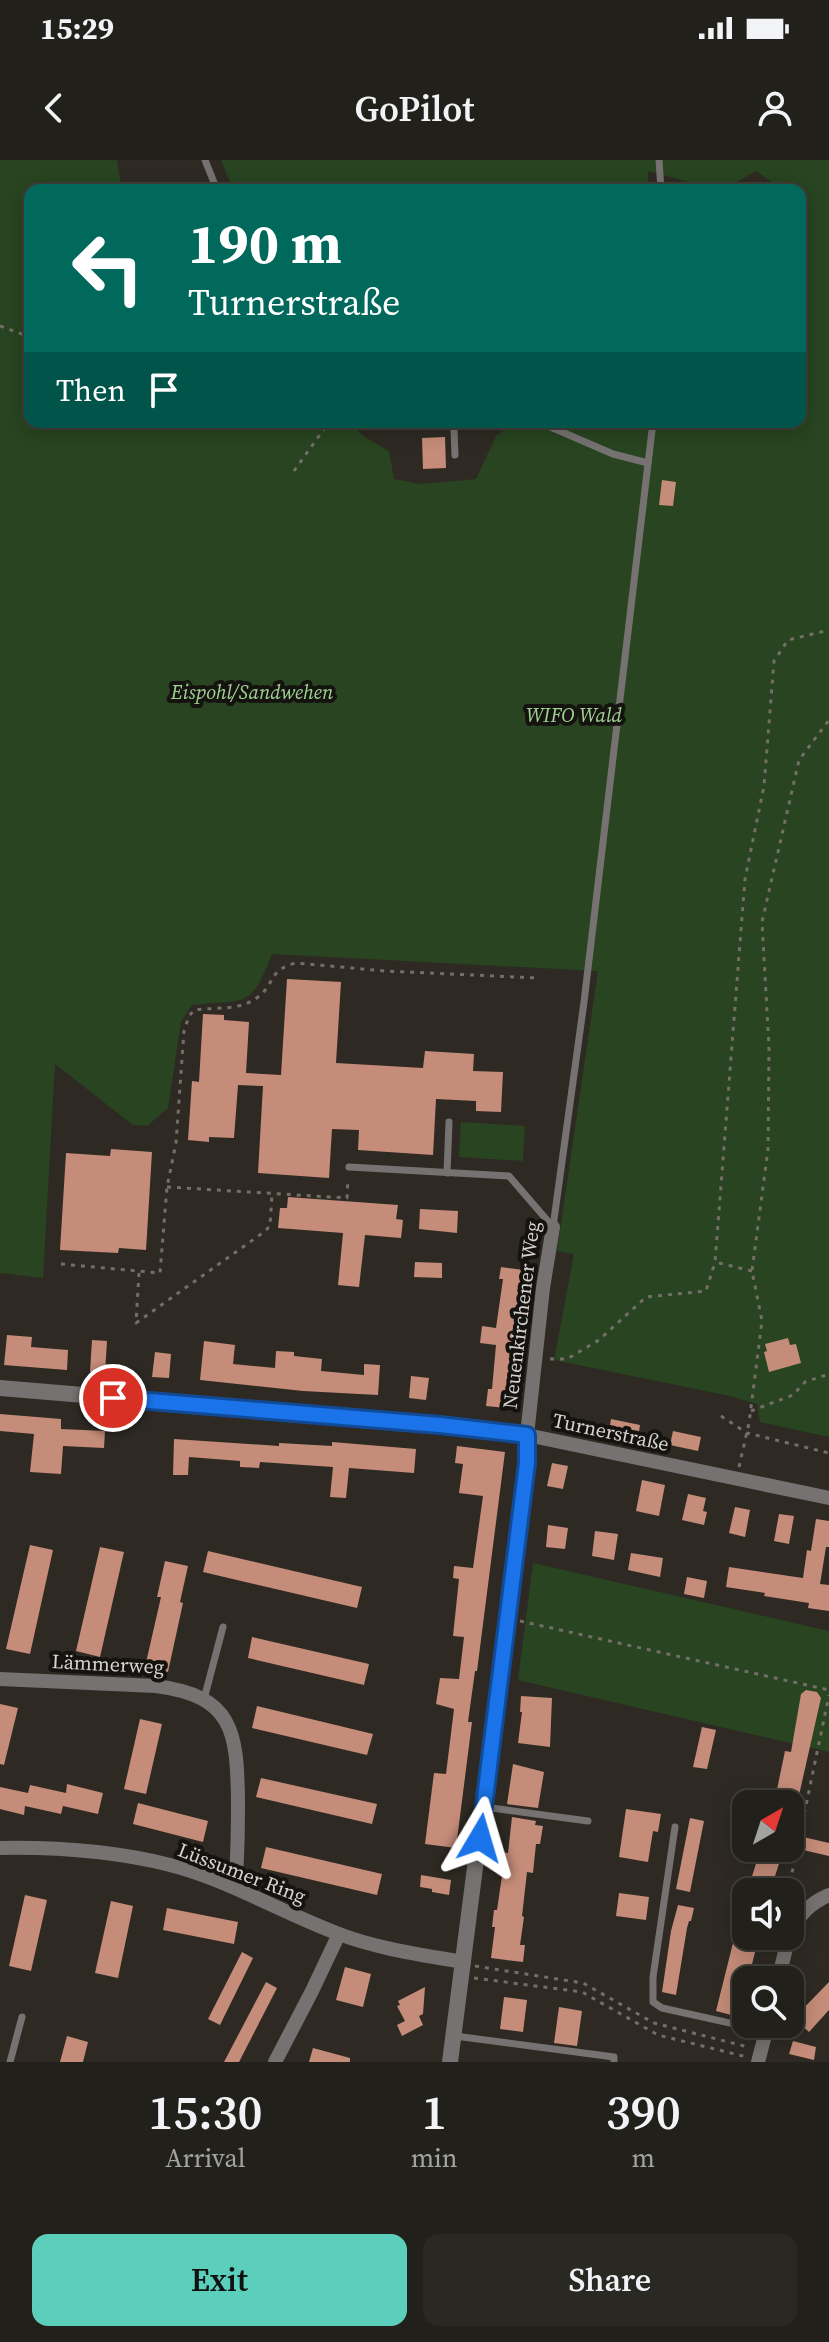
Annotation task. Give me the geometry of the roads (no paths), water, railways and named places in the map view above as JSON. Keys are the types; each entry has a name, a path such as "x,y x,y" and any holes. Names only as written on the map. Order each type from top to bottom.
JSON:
{"street":[{"name":"Neuenkirchener Weg","path":"450,2062 508,1619 527,1463 534,1359 553,1227"},
{"name":"Turnerstraße","path":"0,1388 527,1435 829,1498"},
{"name":"Lämmerweg","path":"0,1679 156,1686 177,1689 204,1700"},
{"path":"204,1700 219,1712 233,1736 237,1766 238,1841 235,1887"},
{"name":"Lüssumer Ring","path":"0,1848 57,1847 170,1865 235,1887 339,1934 463,1969"},
{"path":"804,1912 829,1895"},
{"path":"275,2062 339,1934"}],"lane":[{"path":"205,160 215,184"},
{"path":"659,160 661,184"},
{"path":"455,428 455,455"},
{"path":"553,428 613,454 648,463"},
{"name":"Neuenkirchener Weg","path":"553,1227 584,1002 652,428"},
{"path":"447,1173 449,1122"},
{"path":"349,1167 509,1176 553,1227"},
{"path":"204,1700 223,1627"},
{"path":"484,1807 588,1821"},
{"path":"675,1827 653,1977 653,2002 662,2008 732,2021"},
{"path":"10,2062 22,2017"},
{"path":"453,2035 614,2057 614,2062"}],"park label":[{"name":"Eispohl/Sandwehen","path":"252,692"},
{"name":"WIFO Wald","path":"574,715"}]}
